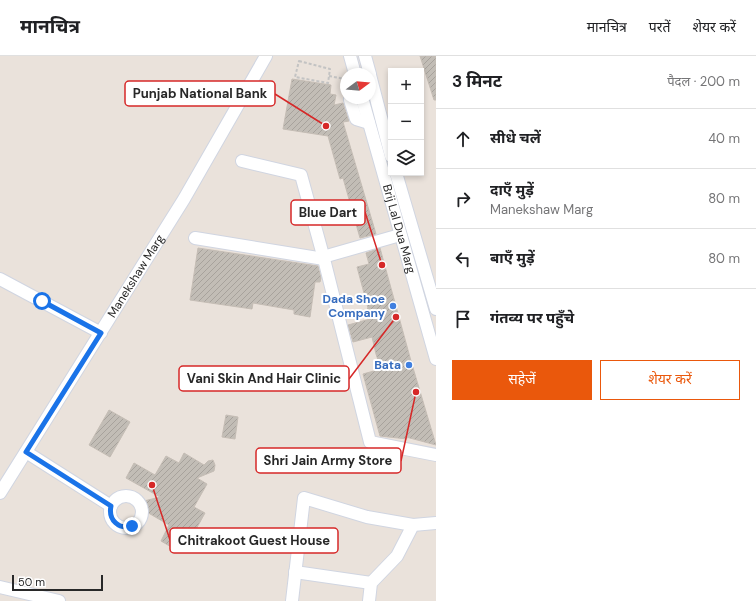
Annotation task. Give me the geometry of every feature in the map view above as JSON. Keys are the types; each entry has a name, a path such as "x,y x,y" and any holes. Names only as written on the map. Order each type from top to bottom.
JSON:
{"street":[{"name":"Manekshaw Marg","path":"0,493 184,199 266,56"},
{"path":"350,56 353,68"},
{"path":"365,56 368,68"},
{"path":"376,97 388,144"},
{"path":"351,104 356,119 369,123"},
{"name":"Brij Lal Dua Marg","path":"364,104 436,359"},
{"path":"242,161 301,175 324,258 370,442 436,456"},
{"name":"Brij Lal Dua Marg","path":"397,176 436,309"},
{"path":"195,238 324,258 400,235"},
{"path":"0,279 101,333"},
{"path":"26,452 111,506"},
{"path":"292,601 304,498 367,517 414,526 436,523"},
{"path":"369,601 371,582 397,556 414,526"},
{"path":"295,572 371,582"},
{"path":"0,587 59,601"}],"path":[{"path":"299,61 330,69 328,76 328,83 295,77 299,61"},
{"path":"328,76 340,79"}],"building":[{"path":"420,56 436,56 436,100 434,100"},
{"path":"292,79 331,85 330,94 336,95 334,105 343,104 349,121 343,122 376,234 360,238 343,178 340,179 328,136 283,129"},
{"path":"198,248 318,266 321,278 320,282 315,282 310,317 294,314 294,310 253,303 252,309 190,300"},
{"path":"380,248 436,445 406,437 407,439 380,436 363,374 381,369 372,337 353,342 348,325 370,319 357,267 369,264 366,253"},
{"path":"109,410 130,422 110,457 89,445"},
{"path":"226,415 238,417 235,439 222,437"},
{"path":"184,453 204,465 208,461 213,460 215,465 214,471 197,478 207,484 194,507 205,513 185,549 176,544 173,548 161,541 169,525 145,511 139,513 136,503 160,497 126,478 134,463 155,475 166,456 179,463"}],"place":[{"name":"Punjab National Bank","path":"326,126"},
{"name":"Blue Dart","path":"382,265"},
{"name":"Dada Shoe Company","path":"393,306"},
{"name":"Vani Skin And Hair Clinic","path":"396,317"},
{"name":"Bata","path":"409,365"},
{"name":"Shri Jain Army Store","path":"416,392"},
{"name":"Chitrakoot Guest House","path":"152,485"}],"route":[{"path":"42,301 101,333 26,452 111,506 110,513 112,520 115,523 125,528 132,526"}]}
